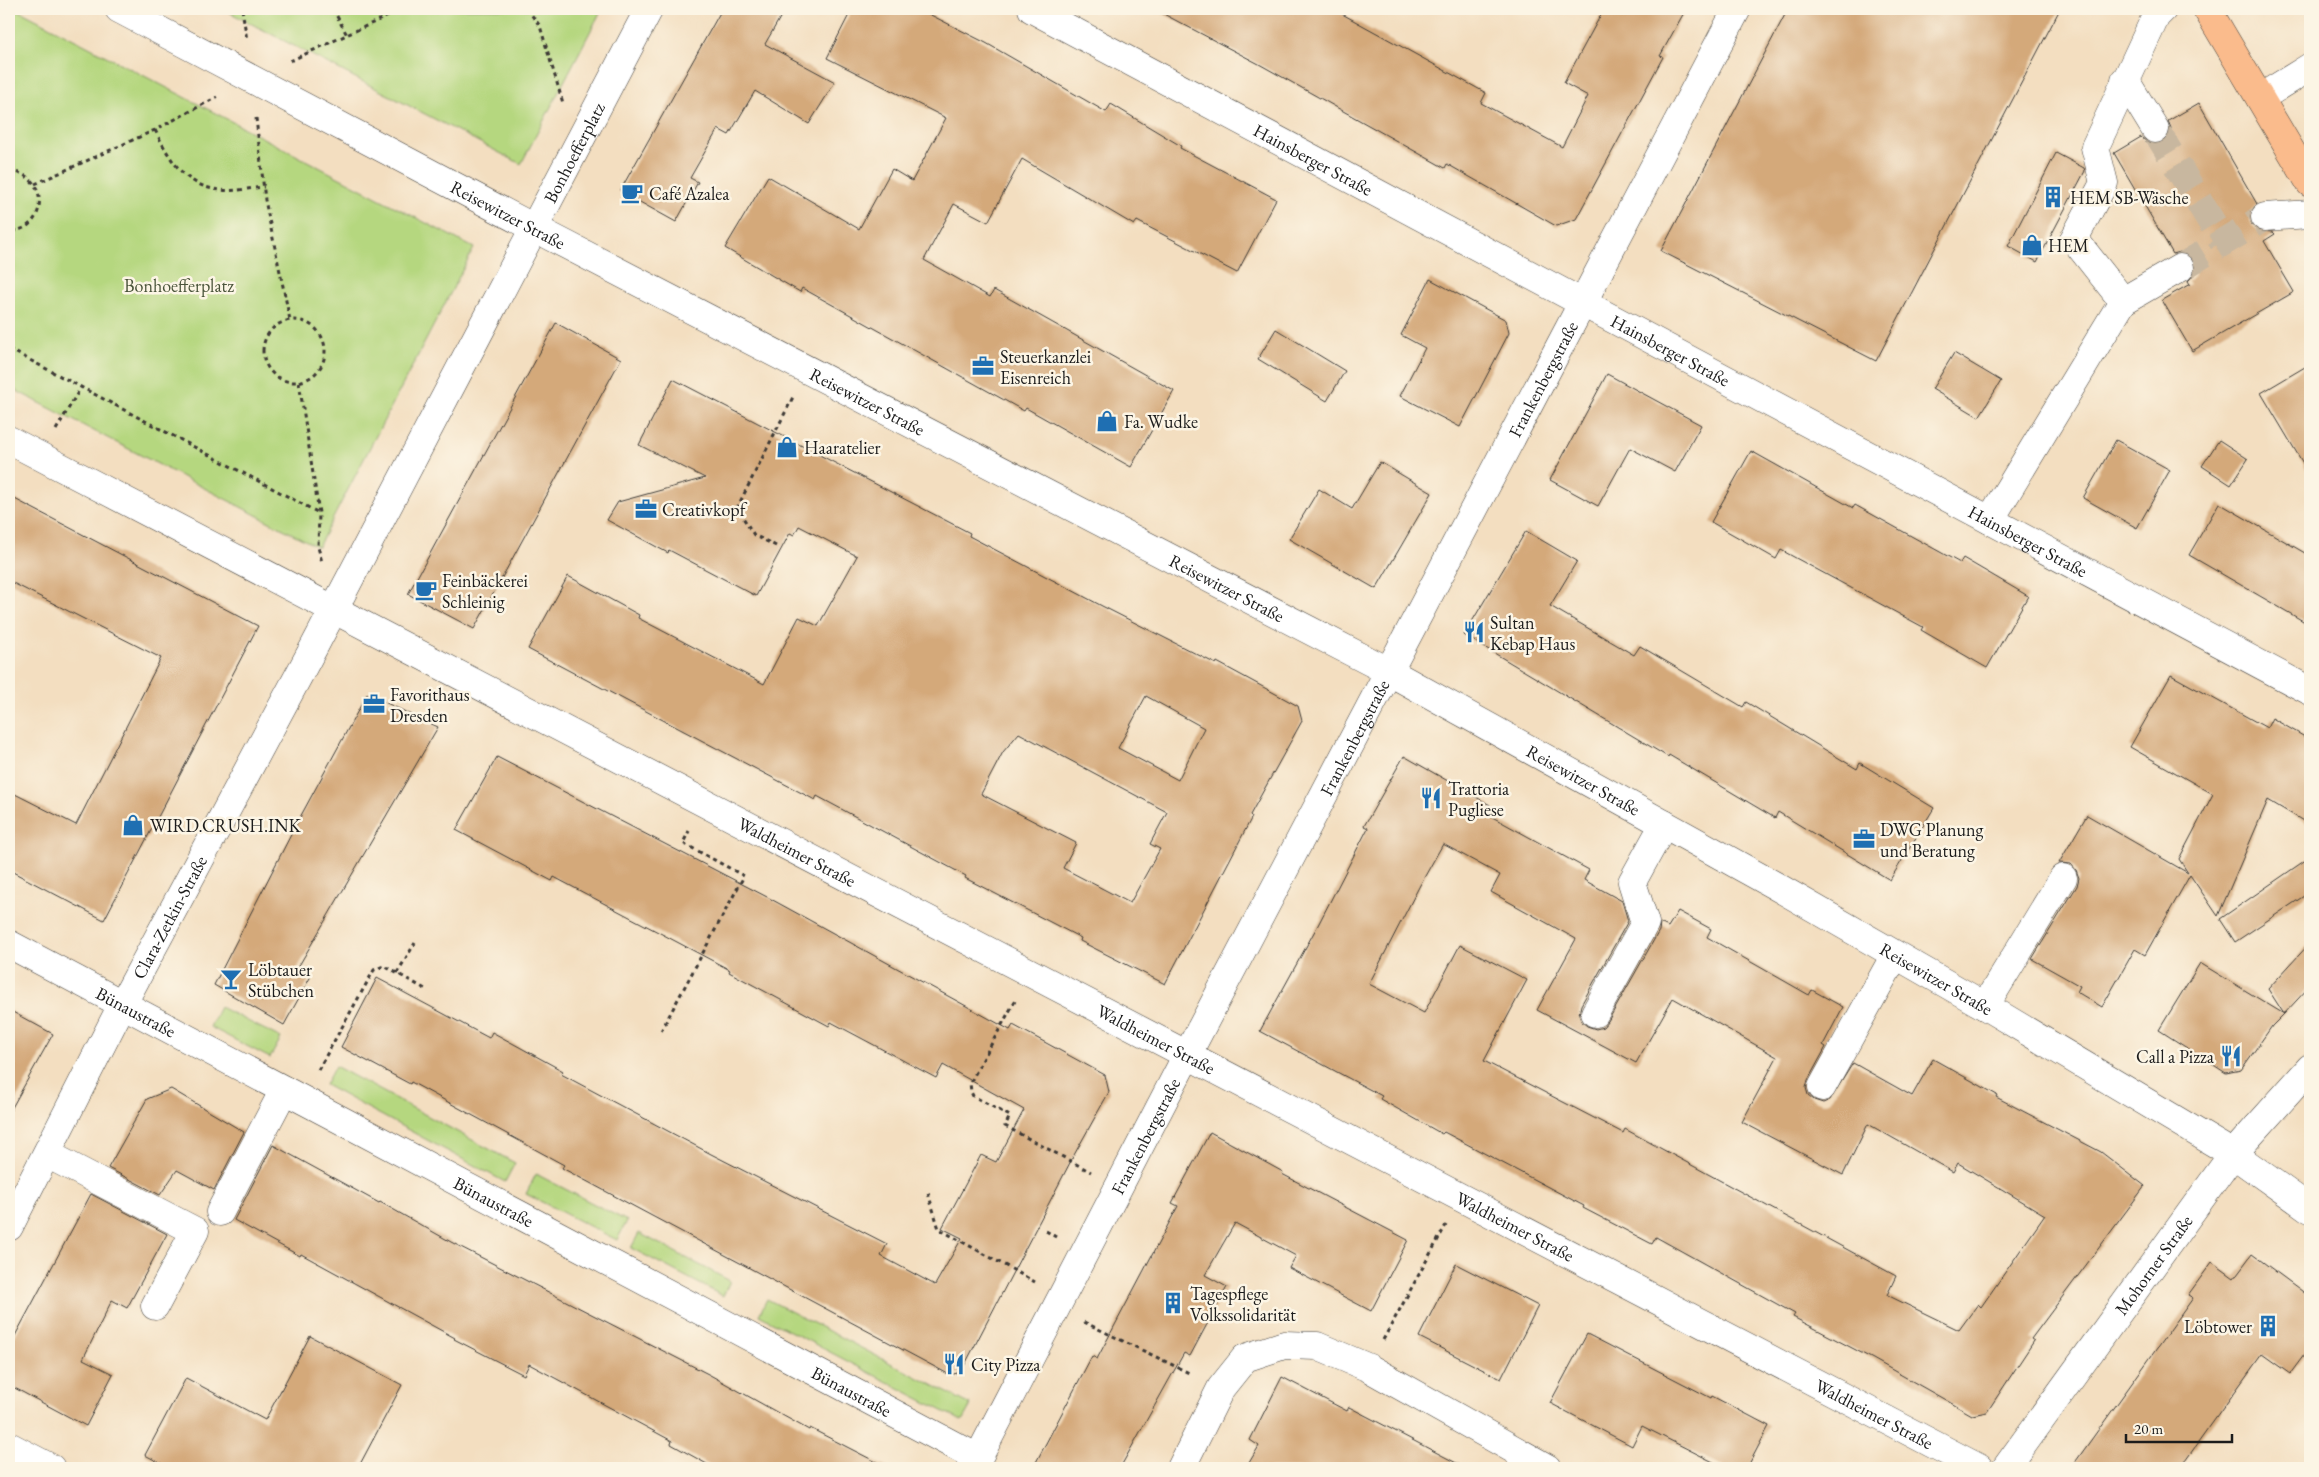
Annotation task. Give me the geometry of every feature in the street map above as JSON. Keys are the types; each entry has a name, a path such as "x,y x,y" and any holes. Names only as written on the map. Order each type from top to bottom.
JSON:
{"main road":[{"path":"2207,9 2310,184"}],"street":[{"name":"Reisewitzer Straße","path":"119,9 534,228 1388,671 1664,824 1984,1006 2233,1154 2310,1209"},
{"name":"Bonhoefferplatz","path":"333,610 649,9"},
{"name":"Hainsberger Straße","path":"1032,9 2310,691"},
{"name":"Frankenbergstraße","path":"976,1463 1187,1055 1737,9"},
{"path":"2123,301 2074,239 2104,182 2095,147 2156,16 2163,9"},
{"path":"2260,98 2310,67"},
{"path":"2125,80 2155,129"},
{"path":"2265,217 2310,214"},
{"path":"1990,520 2123,301 2180,268"},
{"path":"9,440 333,610"},
{"name":"Waldheimer Straße","path":"333,610 1979,1468"},
{"name":"Clara-Zetkin-Straße","path":"9,1227 122,1005 333,610"},
{"path":"1595,1013 1645,923 1632,882 1664,824"},
{"path":"1984,1006 2063,878"},
{"name":"Bünaustraße","path":"9,944 976,1463"},
{"path":"1822,1087 1895,955"},
{"name":"Mohorner Straße","path":"2006,1468 2233,1154 2310,1068"},
{"path":"220,1212 293,1095"},
{"path":"47,1154 195,1231 155,1306"},
{"path":"1181,1468 1221,1388 1245,1358 1284,1345 1317,1346 1369,1368 1547,1468"},
{"path":"9,1446 51,1468"}],"path":[{"path":"333,9 347,34"},
{"path":"35,184 155,130 252,79 403,9"},
{"path":"528,9 540,26 576,148"},
{"path":"252,79 264,187 290,320"},
{"path":"155,130 172,162 192,182 221,190 264,187"},
{"path":"9,171 20,172 28,177 35,184 39,194 38,214 23,228 9,232"},
{"path":"290,320 309,323 317,329 326,346 325,356 316,374 308,380 299,382 288,382 278,378 265,361 263,350 265,339 271,330 279,323 290,320"},
{"path":"9,349 319,512"},
{"path":"776,546 754,535 737,508 807,370"},
{"path":"299,382 319,512 318,547 333,610"},
{"path":"41,457 81,387"},
{"path":"661,1031 744,876 683,843 704,804"},
{"path":"397,973 415,943"},
{"path":"293,1095 374,970 384,966 427,990"},
{"path":"1030,974 970,1083 971,1092 973,1096 1010,1116 1005,1126 1119,1187"},
{"path":"928,1193 939,1229 1060,1303 1221,1388"},
{"path":"1369,1368 1459,1197"}],"green space":[{"name":"Bonhoefferplatz","path":"9,9 16,9 474,248 318,547 9,387"},
{"path":"223,9 602,9 521,164"},
{"path":"220,1007 281,1038 270,1058 210,1027"},
{"path":"335,1066 515,1163 505,1182 325,1085"},
{"path":"536,1174 627,1221 617,1240 526,1194"},
{"path":"639,1233 730,1281 723,1296 631,1248"},
{"path":"767,1299 971,1405 962,1421 759,1315"}],"building":[{"path":"722,9 785,9 765,44 835,82 809,124 755,91 729,135 718,129 690,178 698,182 676,222 620,191"},
{"path":"852,9 919,9 986,43 1106,112 1111,104 1181,146 1180,148 1276,199 1237,273 1137,221 1134,225 1022,159 988,222 954,204 924,260 990,297 994,290 1174,391 1131,467 1026,408 1024,411 802,288 800,292 725,248 768,176 859,229 892,169 912,181 946,118 827,58"},
{"path":"1154,9 1333,9 1486,93 1481,103 1562,147 1588,96 1564,83 1604,9 1686,9 1660,56 1663,57 1576,219 1556,226 1447,164 1445,168 1259,64"},
{"path":"1788,9 2060,9 1876,361 1661,251"},
{"path":"2199,103 2257,204 2251,211 2250,219 2252,225 2259,231 2273,232 2275,234 2264,241 2294,292 2192,351 2162,300 2190,284 2188,281 2194,275 2196,268 2194,261 2187,254 2180,252 2173,254 2114,153 2141,137 2148,143 2155,145 2163,143 2169,136 2171,128 2168,121"},
{"name":"HEM SB-Wäsche","path":"2056,153 2084,168 2085,171 2037,262 2008,246"},
{"path":"1430,279 1506,320 1509,333 1460,427 1400,396 1425,348 1401,335"},
{"path":"556,323 621,359 474,629 408,594"},
{"path":"1276,329 1345,371 1327,401 1258,359"},
{"path":"1954,353 2001,381 1979,417 1932,389"},
{"path":"2310,364 2310,475 2261,393"},
{"path":"1607,374 1701,425 1675,472 1630,448 1598,506 1550,480"},
{"path":"673,379 970,533 969,536 1102,606 1216,664 1217,662 1298,706 1302,721 1250,815 1252,817 1165,984 1080,941 1081,938 965,878 966,876 817,796 815,800 528,649 568,576 639,615 638,618 764,684 799,617 818,626 857,556 799,526 794,535 790,533 756,596 669,550 668,553 607,520 618,502 705,478 639,445","holes":["1146,696 1204,728 1178,780 1118,748","1019,733 1167,812 1150,844 1160,849 1130,903 1063,868 1076,843 981,794 1003,752"]},
{"path":"2116,440 2170,470 2137,528 2083,498"},
{"path":"2219,440 2248,459 2231,485 2202,466"},
{"path":"1751,451 1853,508 1855,505 1960,563 1963,558 2028,596 1987,668 1921,630 1923,627 1781,550 1776,559 1711,522"},
{"path":"1380,462 1432,493 1376,589 1289,539 1319,489 1352,509"},
{"path":"9,496 258,626 104,920 9,870 9,791 76,825 161,658 9,581"},
{"path":"2219,503 2310,556 2310,625 2189,555"},
{"path":"1526,531 1577,561 1550,606 1634,655 1640,646 1743,707 1746,702 1857,769 1860,763 1934,808 1890,880 1778,812 1775,818 1669,755 1668,757 1464,635"},
{"path":"2171,675 2267,728 2272,718 2310,740 2310,825 2268,800 2218,916 2190,875 2145,955 2135,949 2102,1007 2077,992 2080,986 2032,959 2077,886 2079,878 2076,870 2071,864 2059,863 2087,815 2188,873 2179,859 2213,794 2130,747"},
{"path":"367,694 438,727 297,969 311,976 284,1025 214,985 298,821"},
{"path":"1404,756 1490,805 1485,813 1589,870 1584,880 1622,901 1628,921 1581,1005 1579,1014 1581,1021 1587,1026 1596,1029 1603,1027 1608,1021 1659,931 1660,923 1668,927 1678,911 1711,929 1707,937 1809,995 1812,990 1843,1007 1823,1045 1826,1047 1808,1080 1806,1088 1808,1095 1814,1100 1823,1103 1830,1100 1853,1063 1912,1096 1933,1059 1997,1095 1996,1097 2101,1152 2145,1186 2031,1339 2034,1341 1987,1412 1972,1415 1873,1359 1793,1317 1795,1314 1656,1237 1652,1244 1444,1132 1442,1134 1380,1099 1382,1096 1260,1031 1368,828 1364,826","holes":["1443,844 1500,875 1491,892 1576,939 1537,1010 1636,1063 1673,998 1777,1057 1742,1122 1843,1175 1868,1124 1953,1172 1958,1163 2045,1215 1981,1307 1978,1304 1959,1330 1887,1295 1896,1276 1625,1129 1623,1133 1484,1061 1527,980 1460,945 1424,1013 1369,984"]},
{"path":"497,757 769,898 1010,1030 1013,1025 1105,1075 1109,1092 1074,1155 961,1372 950,1375 562,1168 564,1165 411,1082 410,1084 341,1047 377,978 489,1038 492,1032 563,1071 561,1074 711,1154 887,1244 881,1256 935,1285 962,1238 942,1228 981,1155 996,1162 1024,1110 943,1065 936,1078 831,1022 829,1026 729,972 730,970 554,877 552,881 456,830"},
{"path":"2310,857 2310,892 2235,942 2220,919"},
{"path":"2310,943 2310,986 2284,1014 2268,989"},
{"path":"2200,963 2284,1014 2272,1026 2241,1070 2226,1073 2159,1030"},
{"path":"9,1010 53,1034 9,1113"},
{"path":"171,1089 244,1132 214,1190 177,1170 160,1195 108,1168 147,1099"},
{"path":"1210,1132 1283,1172 1282,1174 1408,1240 1371,1311 1289,1268 1296,1256 1235,1223 1205,1275 1227,1287 1190,1356 1184,1353 1120,1468 1033,1468 1092,1356 1097,1359 1178,1206 1172,1203"},
{"path":"273,1145 451,1242 710,1375 809,1430 810,1428 888,1468 714,1468 671,1444 672,1441 529,1364 524,1375 454,1339 301,1254 300,1256 234,1220"},
{"path":"91,1194 167,1234 127,1308 112,1300 83,1359 113,1374 86,1426 9,1385 9,1347"},
{"path":"2252,1254 2310,1297 2310,1347 2290,1374 2262,1354 2180,1468 2071,1468 2193,1298 2188,1295 2212,1262 2234,1278"},
{"path":"1456,1264 1538,1306 1501,1379 1419,1337"},
{"path":"1587,1334 1769,1426 1747,1468 1725,1468 1642,1426 1632,1446 1550,1403"},
{"path":"310,1336 402,1385 358,1468 170,1468 145,1455 186,1378 265,1420"},
{"path":"1282,1377 1347,1411 1349,1407 1466,1468 1246,1468 1259,1446 1250,1440"}],"tunnel":[{"path":"2155,129 2223,241"},
{"path":"2180,268 2265,217"}],"place":[{"name":"Café Azalea","path":"632,193"},
{"name":"HEM SB-Wäsche","path":"2053,197"},
{"name":"HEM","path":"2032,245"},
{"name":"Steuerkanzlei Eisenreich","path":"983,366"},
{"name":"Fa. Wudke","path":"1107,421"},
{"name":"Haaratelier","path":"787,447"},
{"name":"Creativkopf","path":"646,509"},
{"name":"Feinbäckerei Schleinig","path":"426,590"},
{"name":"Sultan Kebap Haus","path":"1474,632"},
{"name":"Favorithaus Dresden","path":"374,704"},
{"name":"Trattoria Pugliese","path":"1431,798"},
{"name":"WIRD.CRUSH.INK","path":"133,825"},
{"name":"DWG Planung und Beratung","path":"1864,839"},
{"name":"Löbtauer Stübchen","path":"231,979"},
{"name":"Call a Pizza","path":"2231,1056"},
{"name":"Tagespflege Volkssolidarität","path":"1173,1303"},
{"name":"Löbtower","path":"2268,1326"},
{"name":"City Pizza","path":"954,1364"}]}
